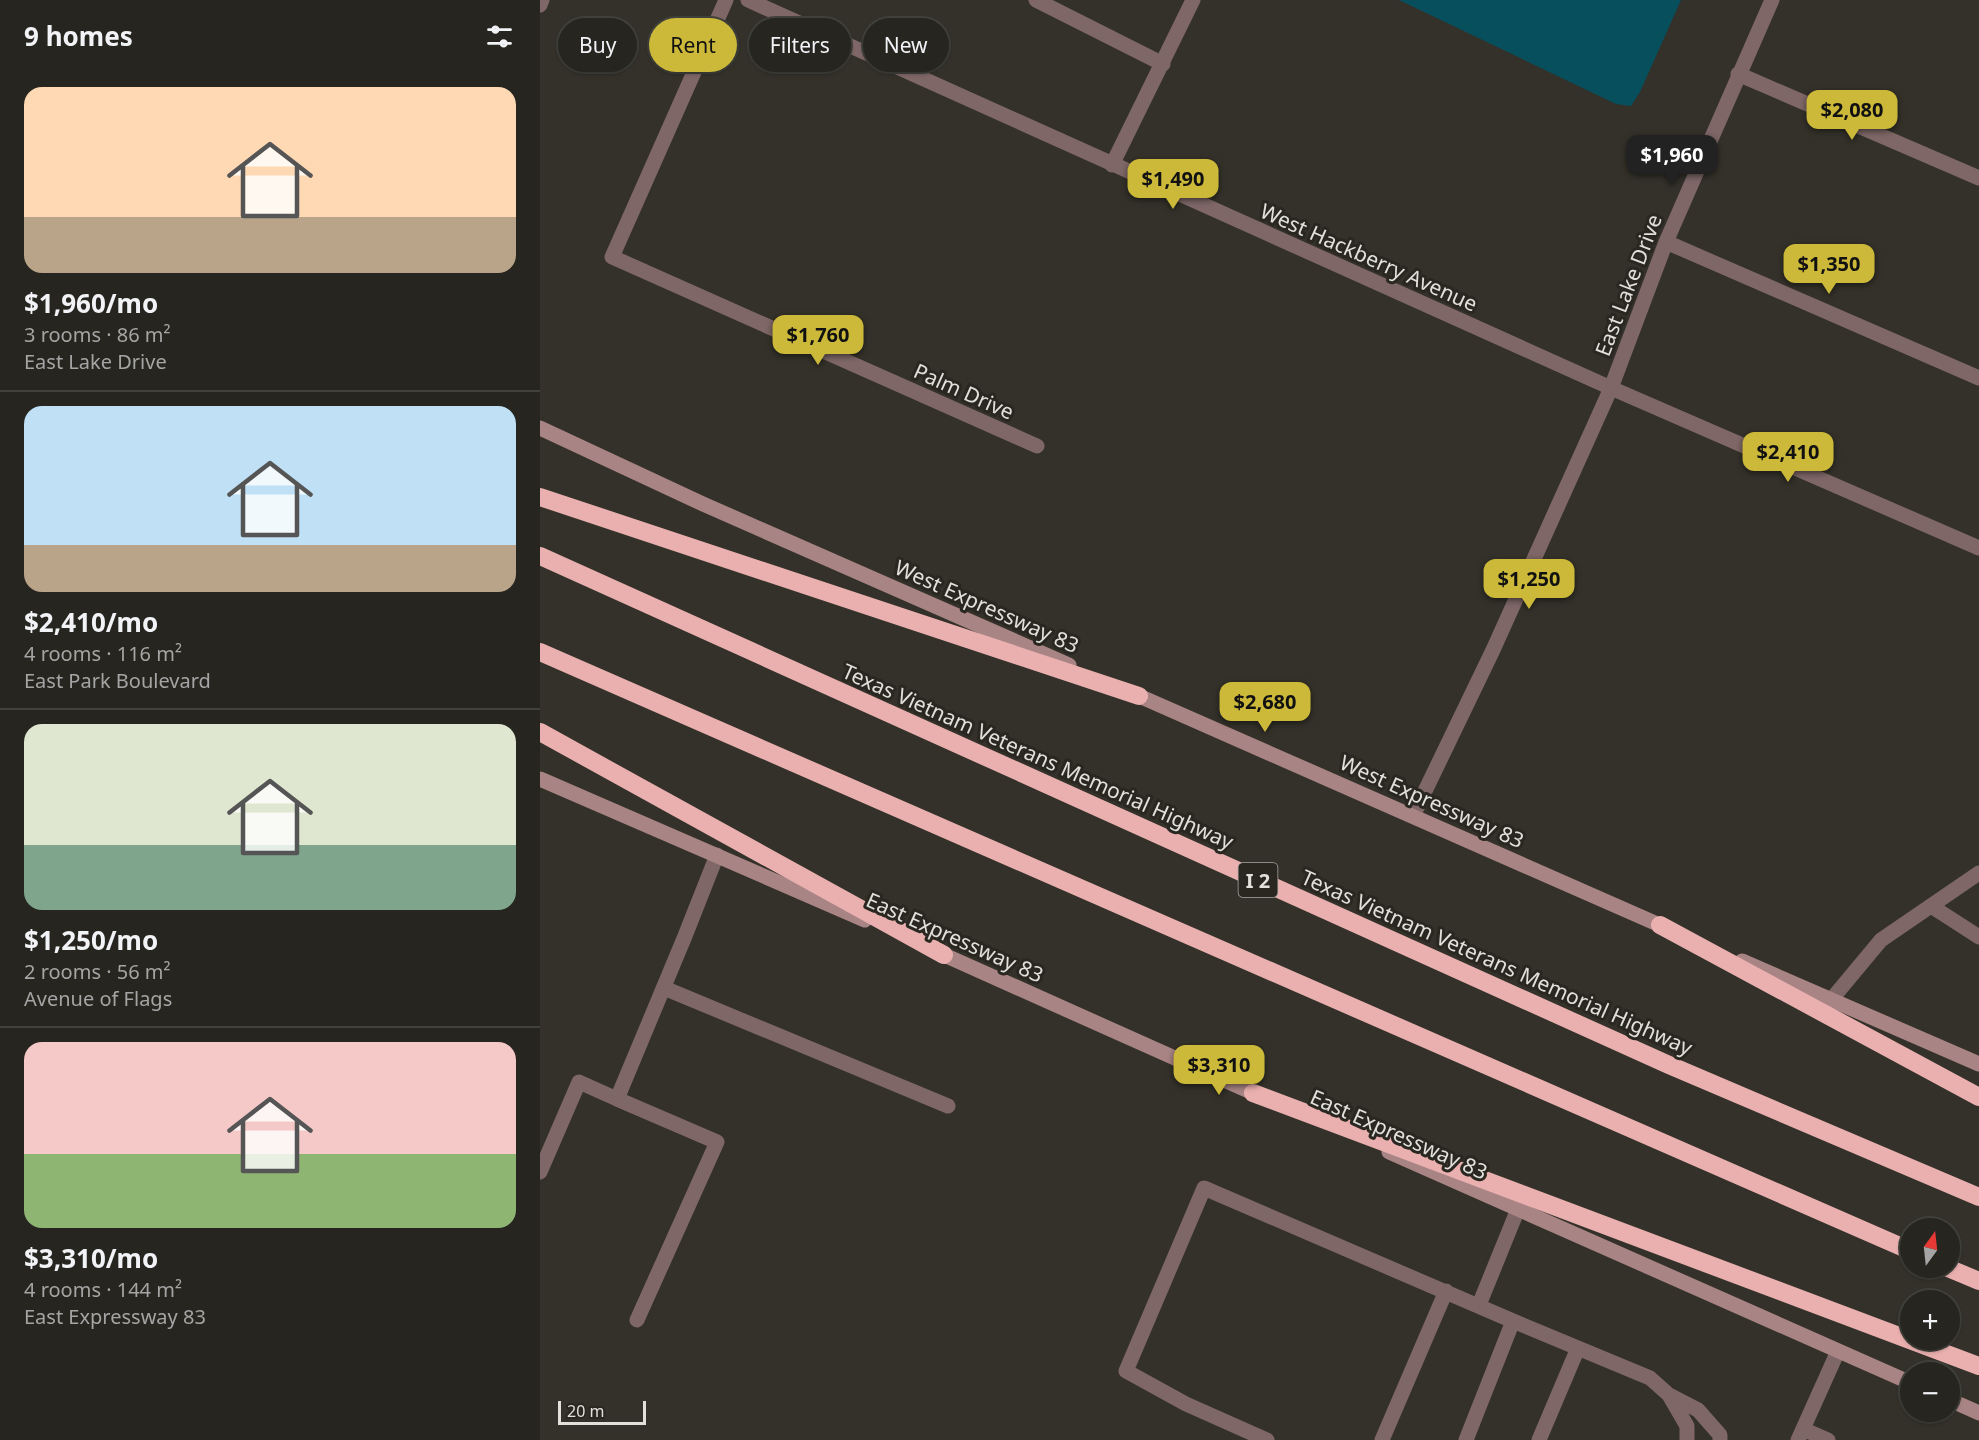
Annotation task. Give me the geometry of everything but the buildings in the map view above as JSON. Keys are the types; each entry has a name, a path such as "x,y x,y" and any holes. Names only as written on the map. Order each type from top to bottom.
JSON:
{"highway":[{"path":"540,497 1140,696"},
{"name":"Texas Vietnam Veterans Memorial Highway","path":"540,556 1659,1060 1979,1197"},
{"path":"540,652 1900,1246"},
{"path":"540,732 944,955"},
{"path":"1660,925 1979,1097"},
{"path":"1253,1093 1979,1366"},
{"path":"1960,1273 1979,1281"}],"main road":[{"name":"West Expressway 83","path":"540,428 703,504 1979,1064"},
{"name":"East Expressway 83","path":"540,779 944,955 1900,1378"},
{"path":"1960,1404 1979,1413"}],"street":[{"path":"540,5 542,0"},
{"name":"Palm Drive","path":"726,0 612,257 1037,446"},
{"name":"West Hackberry Avenue","path":"748,0 1611,388 1979,548"},
{"path":"1036,0 1163,64"},
{"path":"1112,165 1193,0"},
{"name":"East Lake Drive","path":"1413,816 1493,650 1611,388 1666,242 1772,0"},
{"path":"1738,74 1979,178"},
{"path":"1666,242 1979,378"},
{"path":"618,1099 717,855"},
{"path":"1832,1000 1881,939 1979,873"},
{"path":"1930,906 1979,937"},
{"path":"664,988 948,1106"},
{"path":"540,1172 579,1082 717,1142 638,1320"},
{"path":"1267,1440 1186,1404 1126,1371 1204,1188 1650,1378 1669,1395 1698,1410 1720,1435 1720,1440"},
{"path":"1479,1305 1518,1209"},
{"path":"1382,1440 1446,1291"},
{"path":"1466,1440 1514,1321"},
{"path":"1539,1440 1578,1348"},
{"path":"1828,1440 1801,1435 1838,1351"},
{"path":"1669,1395 1687,1426 1687,1440"}],"water":[{"path":"1399,0 1681,0 1640,92 1631,106 1616,104"}]}
